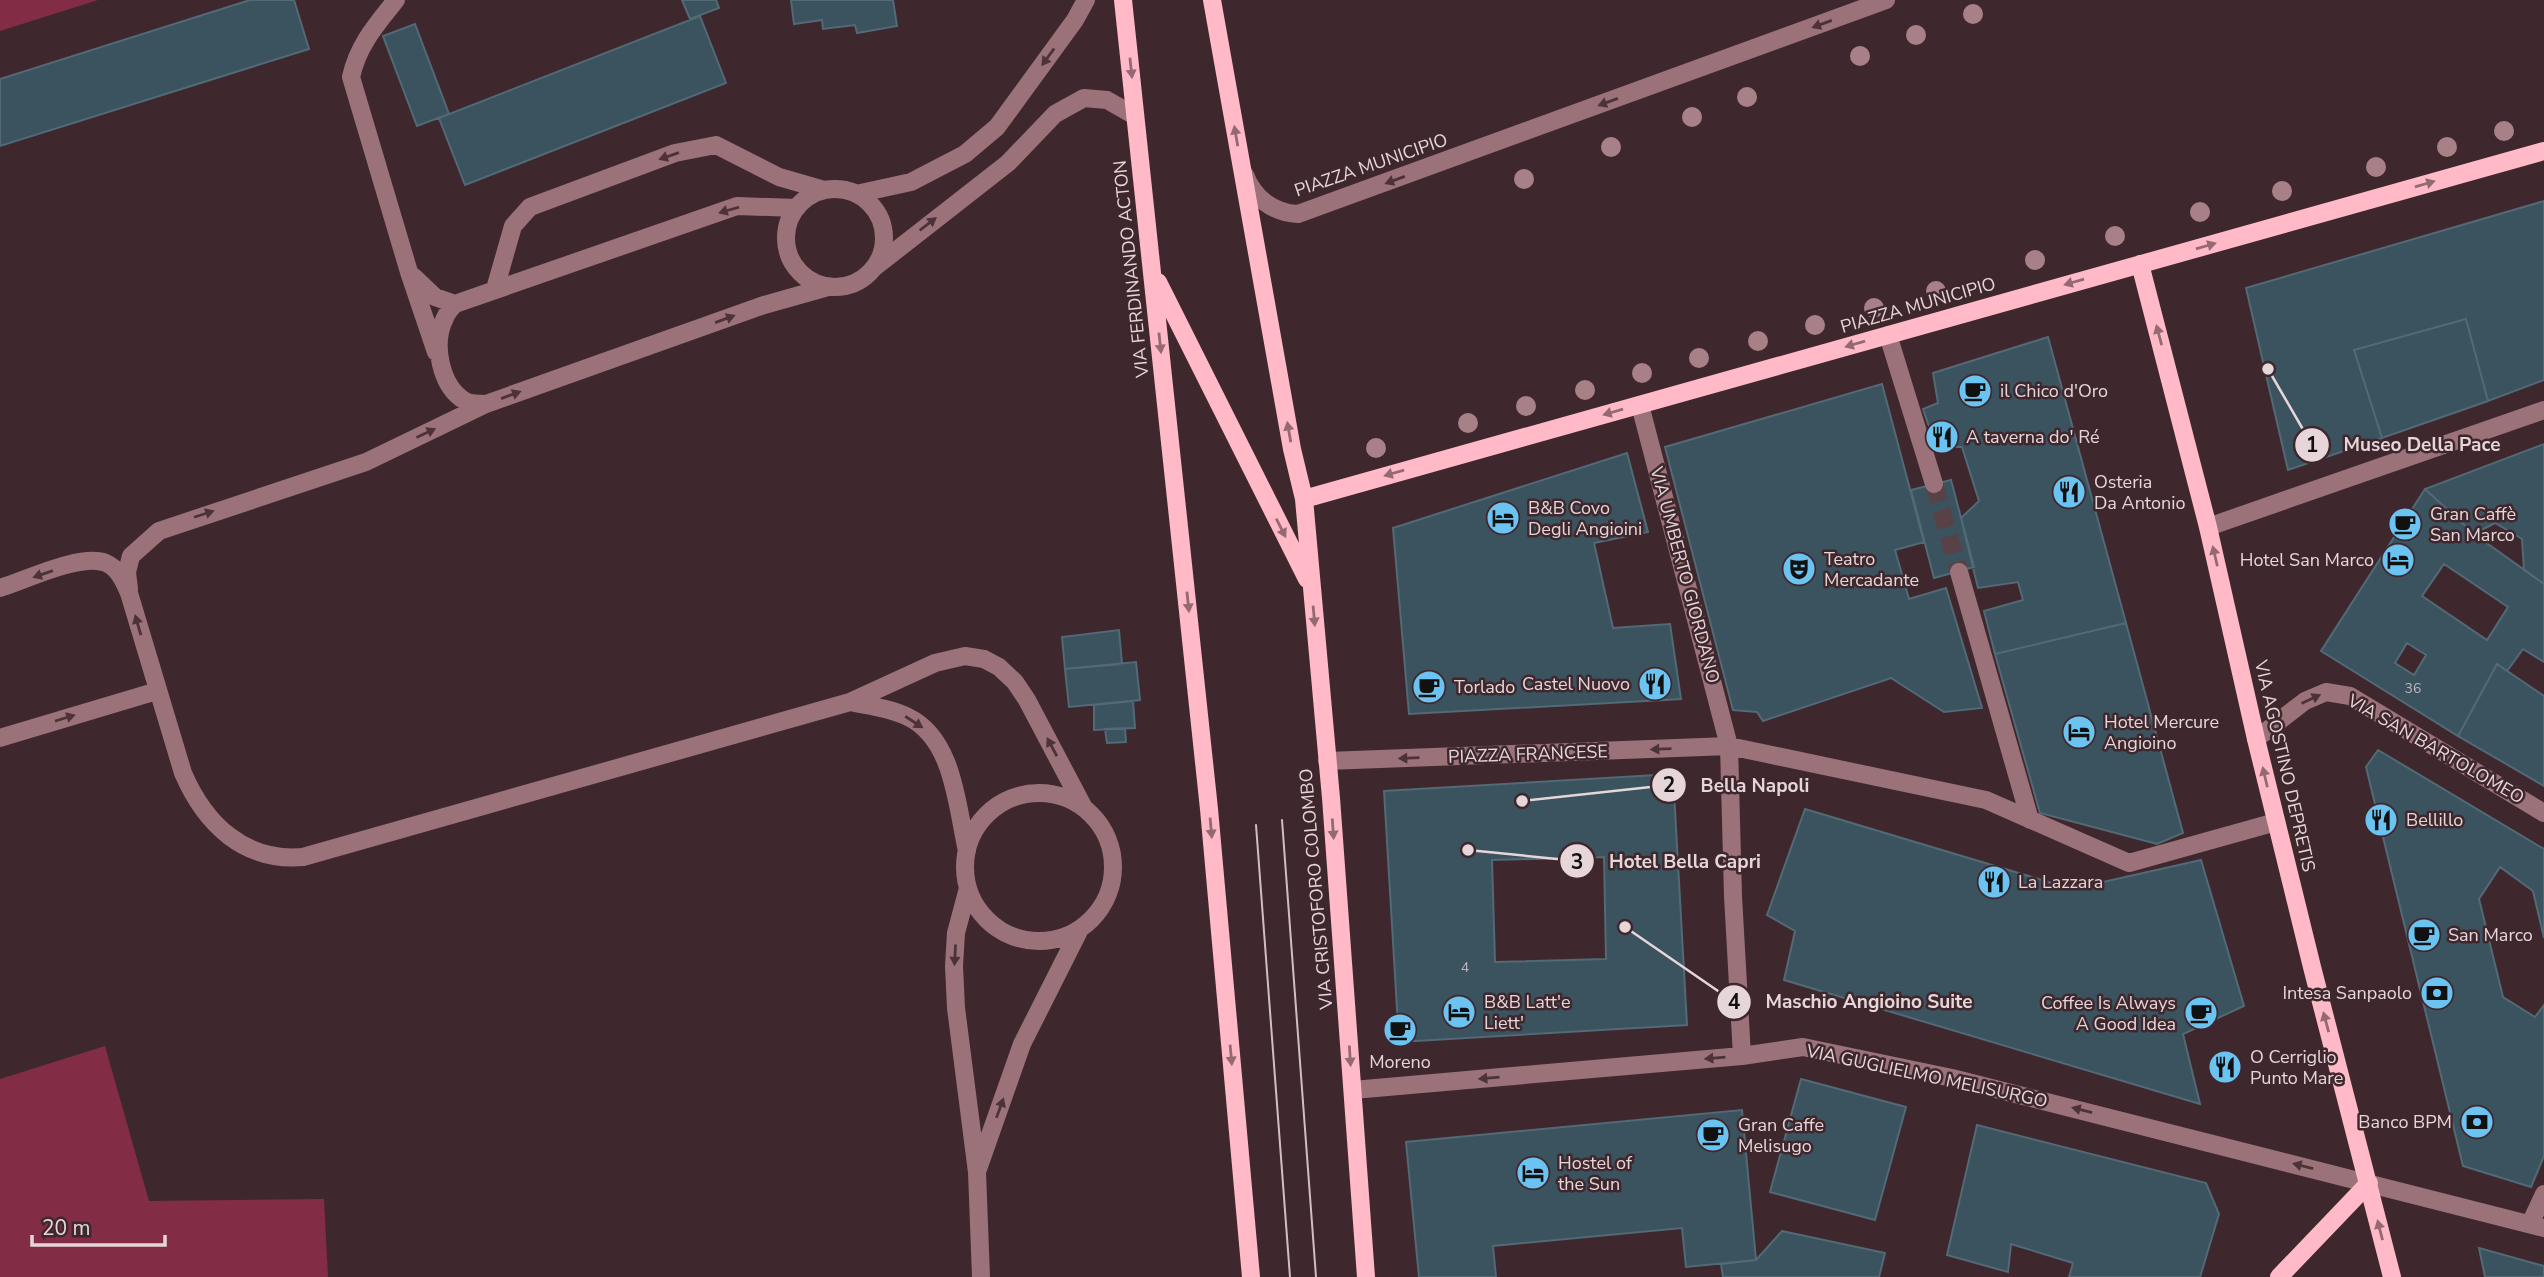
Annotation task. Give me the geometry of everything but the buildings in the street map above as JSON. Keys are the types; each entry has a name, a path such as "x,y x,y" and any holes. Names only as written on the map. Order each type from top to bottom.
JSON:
{"main road":[{"name":"VIA FERDINANDO ACTON","path":"1123,0 1209,808 1251,1277"},
{"path":"1212,0 1292,449 1304,499"},
{"name":"PIAZZA MUNICIPIO","path":"1304,499 2544,151"},
{"name":"VIA AGOSTINO DEPRETIS","path":"2140,264 2208,527 2276,822 2392,1277"},
{"path":"1152,270 1312,589"},
{"name":"VIA CRISTOFORO COLOMBO","path":"1304,499 1327,761 1366,1277"},
{"path":"2278,1277 2369,1183"}],"street":[{"path":"396,0 367,36 355,58 351,77 409,272 447,385 466,402 486,404"},
{"path":"856,194 911,182 965,154 997,127 1075,20 1086,0"},
{"name":"PIAZZA MUNICIPIO","path":"1242,167 1253,191 1260,198 1276,209 1298,214 1886,0"},
{"path":"129,593 127,572 131,556 159,531 366,462 486,404 764,305 828,287 843,287 855,283 1008,163 1055,114 1084,98 1107,100 1135,116"},
{"path":"495,289 513,226 530,207 675,153 716,145 779,177 824,190 841,189 856,194 870,204 880,218 884,235 882,251 875,267"},
{"path":"824,190 808,197 796,208 789,220 786,235 787,250 792,263 808,279 828,287"},
{"path":"442,368 439,338 444,319 454,304 737,206 796,208"},
{"path":"409,272 435,297 454,304"},
{"path":"1888,335 1934,484"},
{"name":"VIA UMBERTO GIORDANO","path":"1640,405 1729,746"},
{"path":"2208,527 2544,410"},
{"path":"0,588 87,560 107,563 121,575 192,794 218,828 266,856 303,857 850,702 935,663 965,656 999,667 1015,682 1084,807 1108,838 1113,857 1113,876 1108,895 1098,913 1080,929 1063,937 1043,941 1023,939 1004,932 988,921 975,906 965,869 967,851 983,818 1014,797 1050,793 1068,798 1084,807"},
{"path":"1959,572 2030,820"},
{"path":"0,738 157,691"},
{"name":"VIA SAN BARTOLOMEO","path":"2256,739 2305,701 2326,692 2350,696 2544,813"},
{"path":"850,702 909,717 928,732 941,751 949,774 967,851"},
{"path":"1729,746 1733,896 1742,1056"},
{"name":"PIAZZA FRANCESE","path":"1327,761 1729,746 1986,800 2129,863 2276,822"},
{"path":"968,888 956,933 954,965 956,1008 977,1172 981,1277"},
{"path":"977,1172 1022,1044 1080,929"},
{"name":"VIA GUGLIELMO MELISURGO","path":"1353,1090 1742,1056 1803,1047 1952,1078 2537,1226"},
{"path":"2537,1226 2544,1194"}],"shaded area":[{"path":"0,0 98,0 0,31"},
{"path":"105,1046 149,1201 324,1199 328,1277 0,1277 0,1079"}],"tunnel":[{"path":"1934,484 1959,572"}],"tram line":[{"path":"1282,820 1316,1277"},
{"path":"1256,825 1290,1277"}],"place":[{"name":"Museo Della Pace","path":"2268,369"},
{"name":"il Chico d'Oro","path":"1975,391"},
{"name":"A taverna do' Ré","path":"1942,437"},
{"name":"Osteria Da Antonio","path":"2069,492"},
{"name":"B&B Covo Degli Angioini","path":"1503,518"},
{"name":"Gran Caffè San Marco","path":"2405,524"},
{"name":"Hotel San Marco","path":"2398,560"},
{"name":"Teatro Mercadante","path":"1799,569"},
{"name":"Castel Nuovo","path":"1655,684"},
{"name":"Torlado","path":"1429,687"},
{"name":"Hotel Mercure Angioino","path":"2079,732"},
{"name":"Bella Napoli","path":"1522,801"},
{"name":"Bellillo","path":"2381,820"},
{"name":"Hotel Bella Capri","path":"1468,850"},
{"name":"La Lazzara","path":"1994,882"},
{"name":"Maschio Angioino Suite","path":"1625,927"},
{"name":"San Marco","path":"2424,935"},
{"name":"Intesa Sanpaolo","path":"2437,993"},
{"name":"B&B Latt'e Liett'","path":"1459,1012"},
{"name":"Coffee Is Always A Good Idea","path":"2201,1013"},
{"name":"Moreno","path":"1400,1030"},
{"name":"O Cerriglio Punto Mare","path":"2225,1067"},
{"name":"Banco BPM","path":"2477,1122"},
{"name":"Gran Caffe Melisugo","path":"1713,1135"},
{"name":"Hostel of the Sun","path":"1533,1173"}]}
